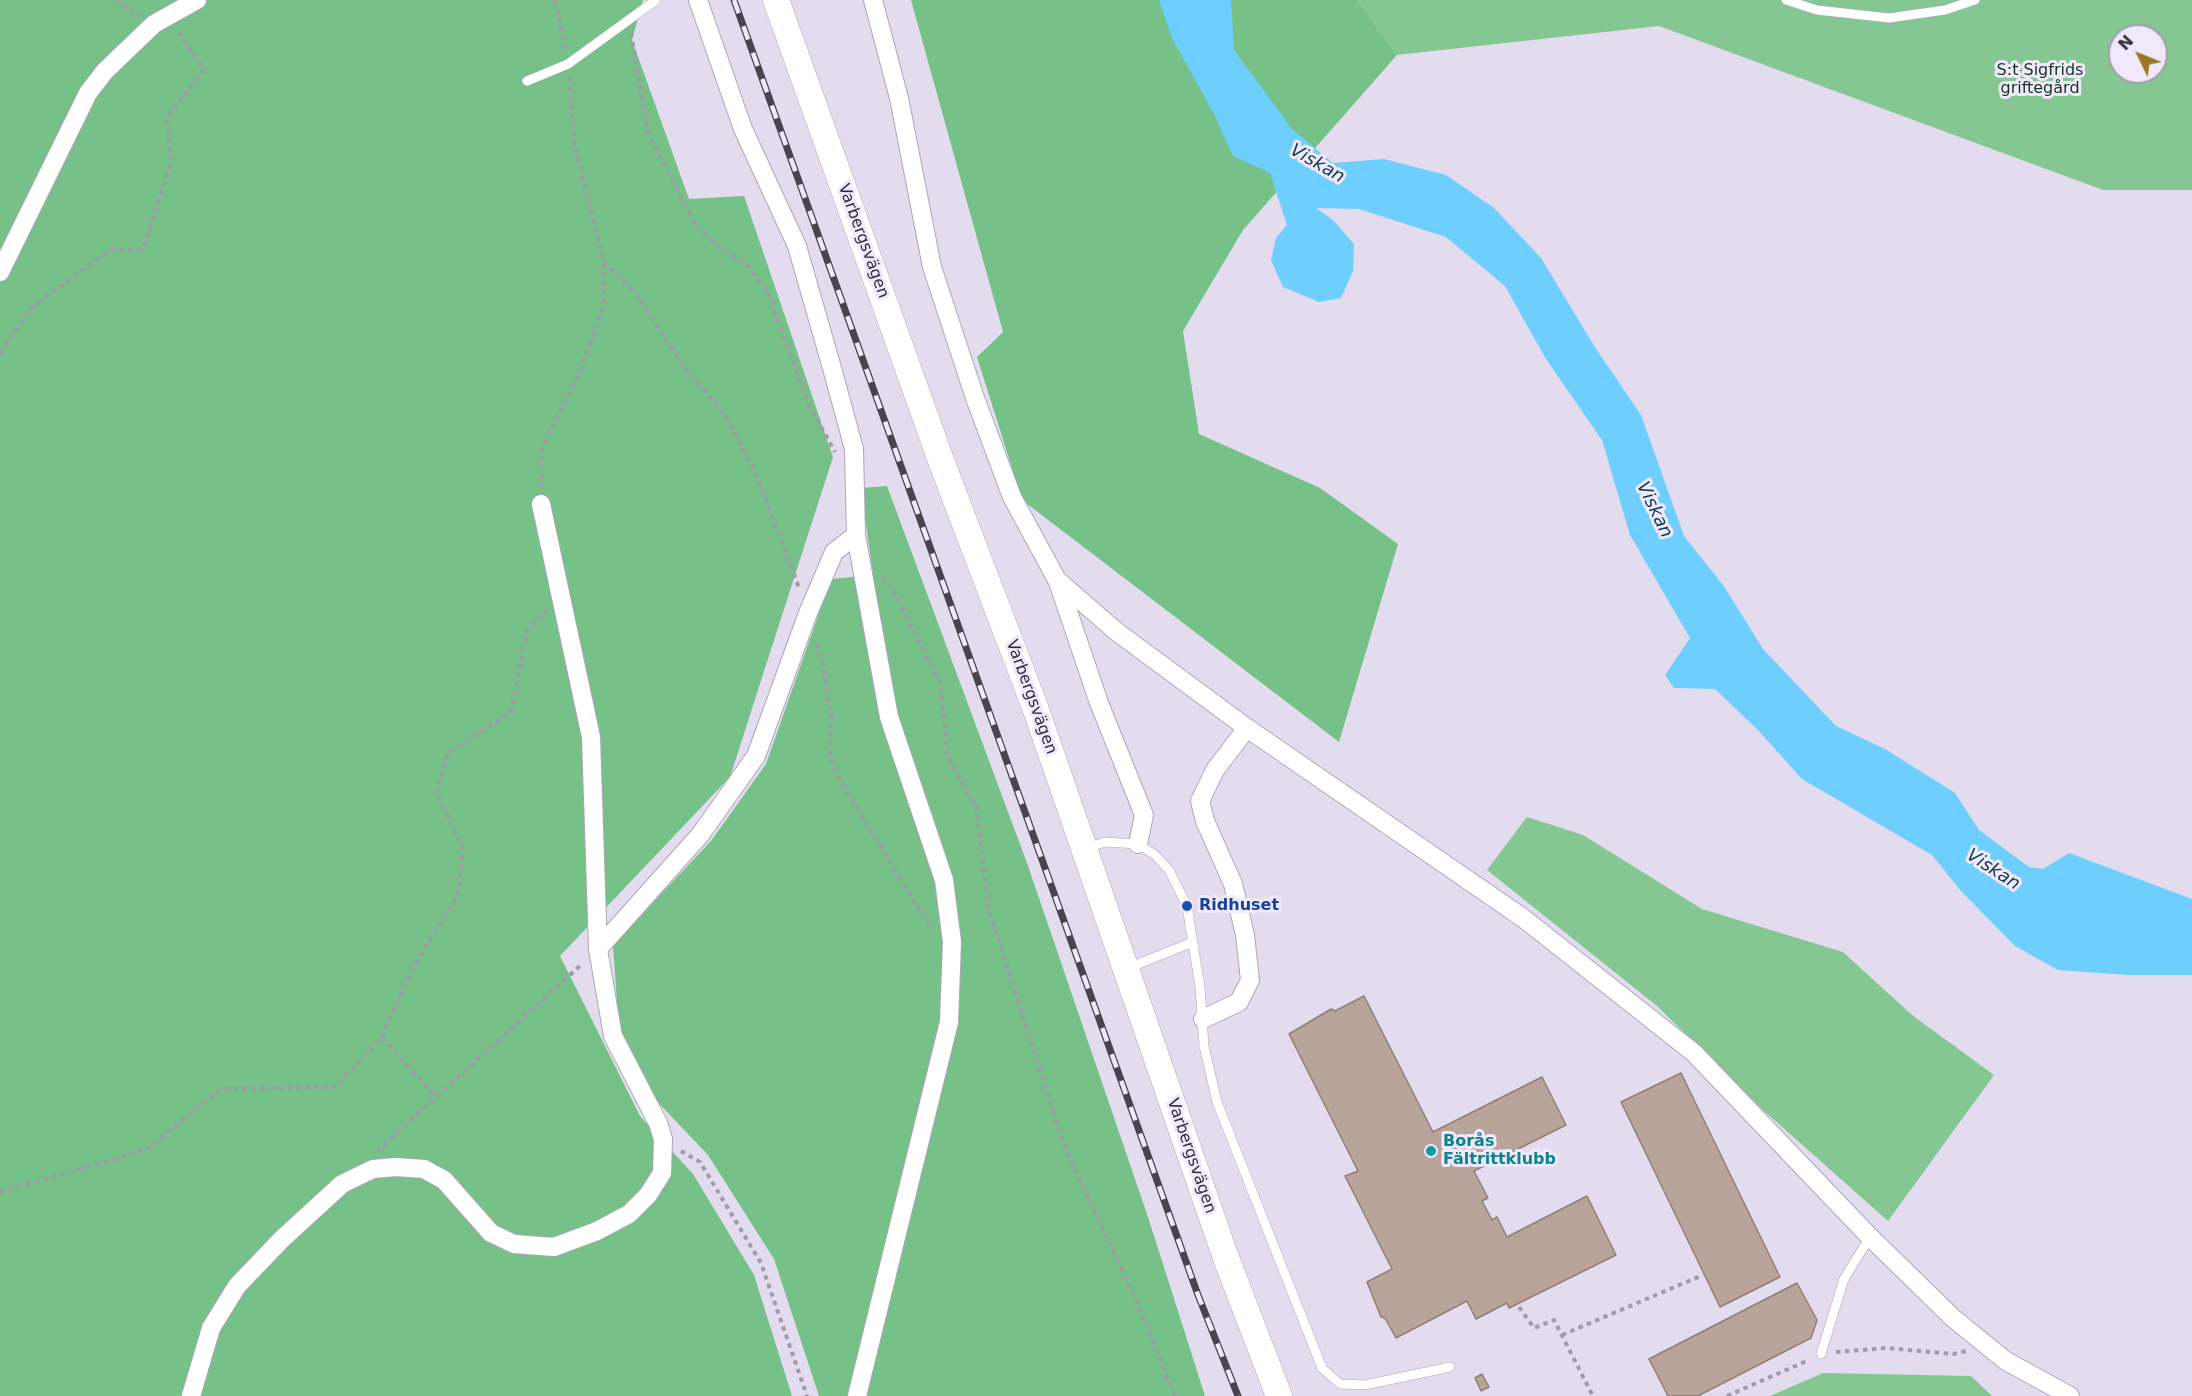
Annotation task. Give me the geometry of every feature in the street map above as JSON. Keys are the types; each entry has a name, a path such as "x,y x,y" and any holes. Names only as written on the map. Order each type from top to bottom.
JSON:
{"main road":[{"name":"Varbergsvägen","path":"776,0 943,466 1086,848 1226,1258 1279,1396"}],"street":[{"path":"0,273 88,93 105,71 154,24 197,0"},
{"path":"698,0 743,129 796,246 854,449 856,535 890,717 944,880 952,942 949,1023 857,1396"},
{"path":"873,0 899,98 932,267 975,398 1012,497 1057,580 1100,702 1144,815 1138,844"},
{"path":"191,1396 211,1328 237,1286 291,1231 342,1184 374,1169 396,1167 424,1169 444,1180 491,1233 514,1244 554,1247 597,1231 629,1214 648,1195 662,1173 663,1139 658,1123 613,1036 598,949 591,737 541,504"},
{"path":"598,949 700,836 756,756 808,614 834,552 856,535"},
{"path":"1057,580 1117,632 1247,728 1523,918 1694,1053 1870,1237 1980,1341 2006,1361 2070,1396"},
{"path":"1203,1018 1239,1002 1251,980 1245,935 1233,884 1205,821 1200,801 1215,770 1247,728"}],"lane":[{"path":"527,81 568,64 656,0"},
{"path":"1786,0 1817,10 1889,18 1945,10 1975,0"},
{"path":"1086,848 1105,842 1138,844 1155,855 1169,870 1187,906 1203,1018 1204,1046 1217,1102 1322,1368 1340,1384 1365,1385 1450,1367"},
{"path":"1126,969 1193,942"},
{"path":"1821,1354 1844,1279 1870,1237"}],"path":[{"path":"0,353 31,309 110,250 143,249 171,163 167,117 204,70 180,34 154,24 115,0"},
{"path":"541,504 542,448 580,371 604,305 604,262 574,147 568,64 555,0"},
{"path":"628,20 648,133 696,226 723,250 745,263 767,290 809,405 855,490"},
{"path":"604,262 634,291 682,364 728,419 758,478 808,614 824,668 831,717 830,756 840,780 926,921 952,942"},
{"path":"860,557 892,587 940,682 948,757 976,807 989,910 1065,1148 1139,1306 1175,1396"},
{"path":"0,1192 146,1150 221,1089 336,1087 381,1037 414,965 458,896 463,847 436,792 448,753 511,712 527,631 561,594"},
{"path":"353,1179 374,1154 435,1096 598,949"},
{"path":"381,1037 435,1096"},
{"path":"663,1139 700,1162 760,1263 807,1396"},
{"path":"1562,1335 1703,1275"},
{"path":"1519,1307 1534,1328 1554,1320 1593,1396"},
{"path":"1727,1396 1821,1354 1887,1348 1953,1354 1966,1351 1980,1341"}],"green space":[{"path":"0,0 643,0 632,40 689,199 744,196 833,457 730,777 560,956 640,1116 693,1174 754,1275 792,1396 0,1396"},
{"path":"911,0 1357,0 1397,55 1243,230 1183,331 1199,434 1320,488 1398,544 1339,742 1022,500 977,357 1003,332"},
{"name":"S:t Sigfrids griftegård","path":"1357,0 2192,0 2192,190 2103,190 1659,26 1397,55"},
{"path":"887,486 1027,863 1148,1217 1205,1396 819,1396 774,1259 708,1155 649,1093 619,1032 613,945 711,841 766,764 831,579 873,575 861,488"},
{"path":"1527,817 1583,835 1702,909 1843,952 1912,1015 1994,1075 1888,1221 1763,1110 1657,1006 1487,870"},
{"path":"1823,1373 1971,1376 1992,1396 1770,1396"}],"water":[{"name":"Viskan","path":"1159,0 1231,0 1234,50 1292,129 1333,163 1384,159 1446,175 1494,208 1541,258 1596,349 1641,415 1684,536 1723,585 1763,649 1836,726 1885,749 1955,793 1979,830 2029,867 2043,869 2069,853 2192,899 2192,975 2127,975 2058,970 2015,946 1961,891 1932,855 1802,779 1758,730 1715,689 1674,688 1665,675 1690,638 1630,535 1602,440 1546,359 1505,286 1446,237 1359,209 1316,208 1333,220 1354,244 1353,271 1341,298 1319,302 1283,287 1271,260 1276,238 1287,225 1270,173 1233,156 1215,116 1172,38"}],"building":[{"name":"Borås Fältrittklubb","path":"1364,996 1433,1132 1542,1077 1566,1125 1474,1171 1488,1198 1482,1201 1492,1220 1497,1217 1507,1237 1587,1196 1616,1255 1509,1308 1507,1303 1476,1319 1467,1301 1396,1338 1385,1318 1381,1317 1367,1282 1392,1269 1345,1176 1358,1171 1289,1034 1331,1009 1335,1011"},
{"path":"1681,1073 1780,1277 1720,1307 1621,1102"},
{"path":"1797,1283 1817,1320 1811,1338 1698,1396 1668,1396 1649,1359"},
{"path":"1482,1374 1489,1387 1481,1391 1475,1378"}],"railway":[{"path":"734,0 1198,1295 1238,1396"}],"place":[{"name":"Ridhuset","path":"1187,906"},
{"name":"Borås Fältrittklubb","path":"1431,1151"}]}
